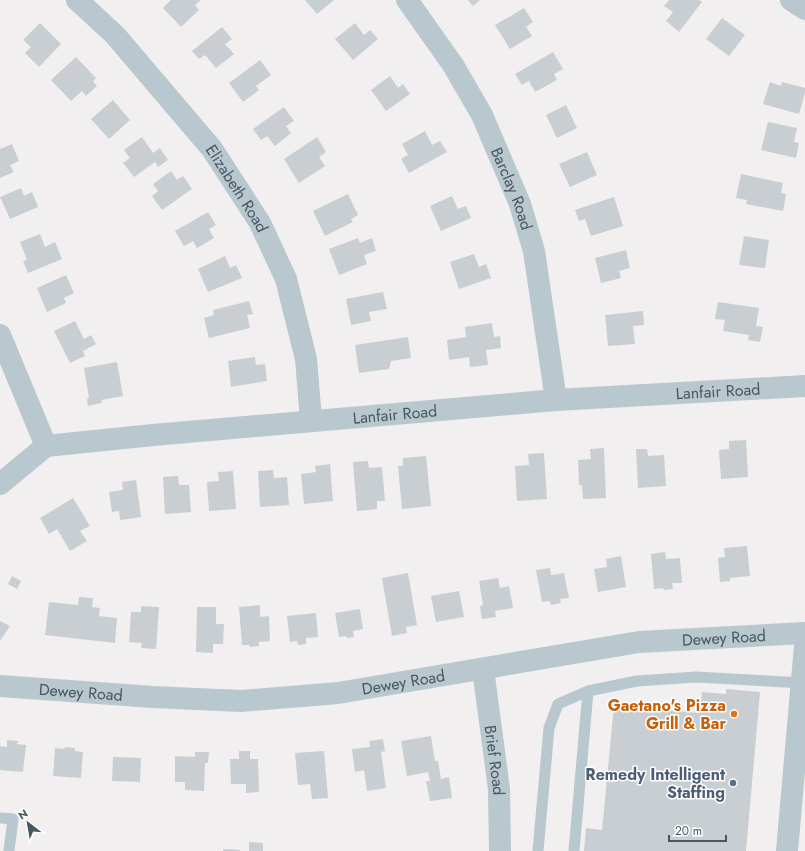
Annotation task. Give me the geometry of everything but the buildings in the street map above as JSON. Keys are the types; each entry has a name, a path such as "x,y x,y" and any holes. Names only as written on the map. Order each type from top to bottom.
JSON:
{"street":[{"name":"Elizabeth Road","path":"77,0 114,35 212,149 260,223 286,279 306,359 311,420"},
{"name":"Barclay Road","path":"406,0 452,65 482,115 520,204 534,251 556,400"},
{"path":"791,0 805,9"},
{"path":"0,335 46,446 0,484"},
{"name":"Lanfair Road","path":"46,446 311,420 556,400 805,386"},
{"name":"Dewey Road","path":"0,686 153,697 241,700 338,693 639,642 805,634"},
{"path":"787,851 804,683 805,646"},
{"name":"Brief Road","path":"483,669 499,789 500,851"}],"lane":[{"path":"538,851 549,728 558,704 588,691 637,681 696,677 804,683"},
{"path":"574,851 588,691"},
{"path":"0,818 13,819 9,851"}],"place":[{"name":"Gaetano's Pizza Grill & Bar","path":"734,714"},
{"name":"Remedy Intelligent Staffing","path":"733,783"}]}
